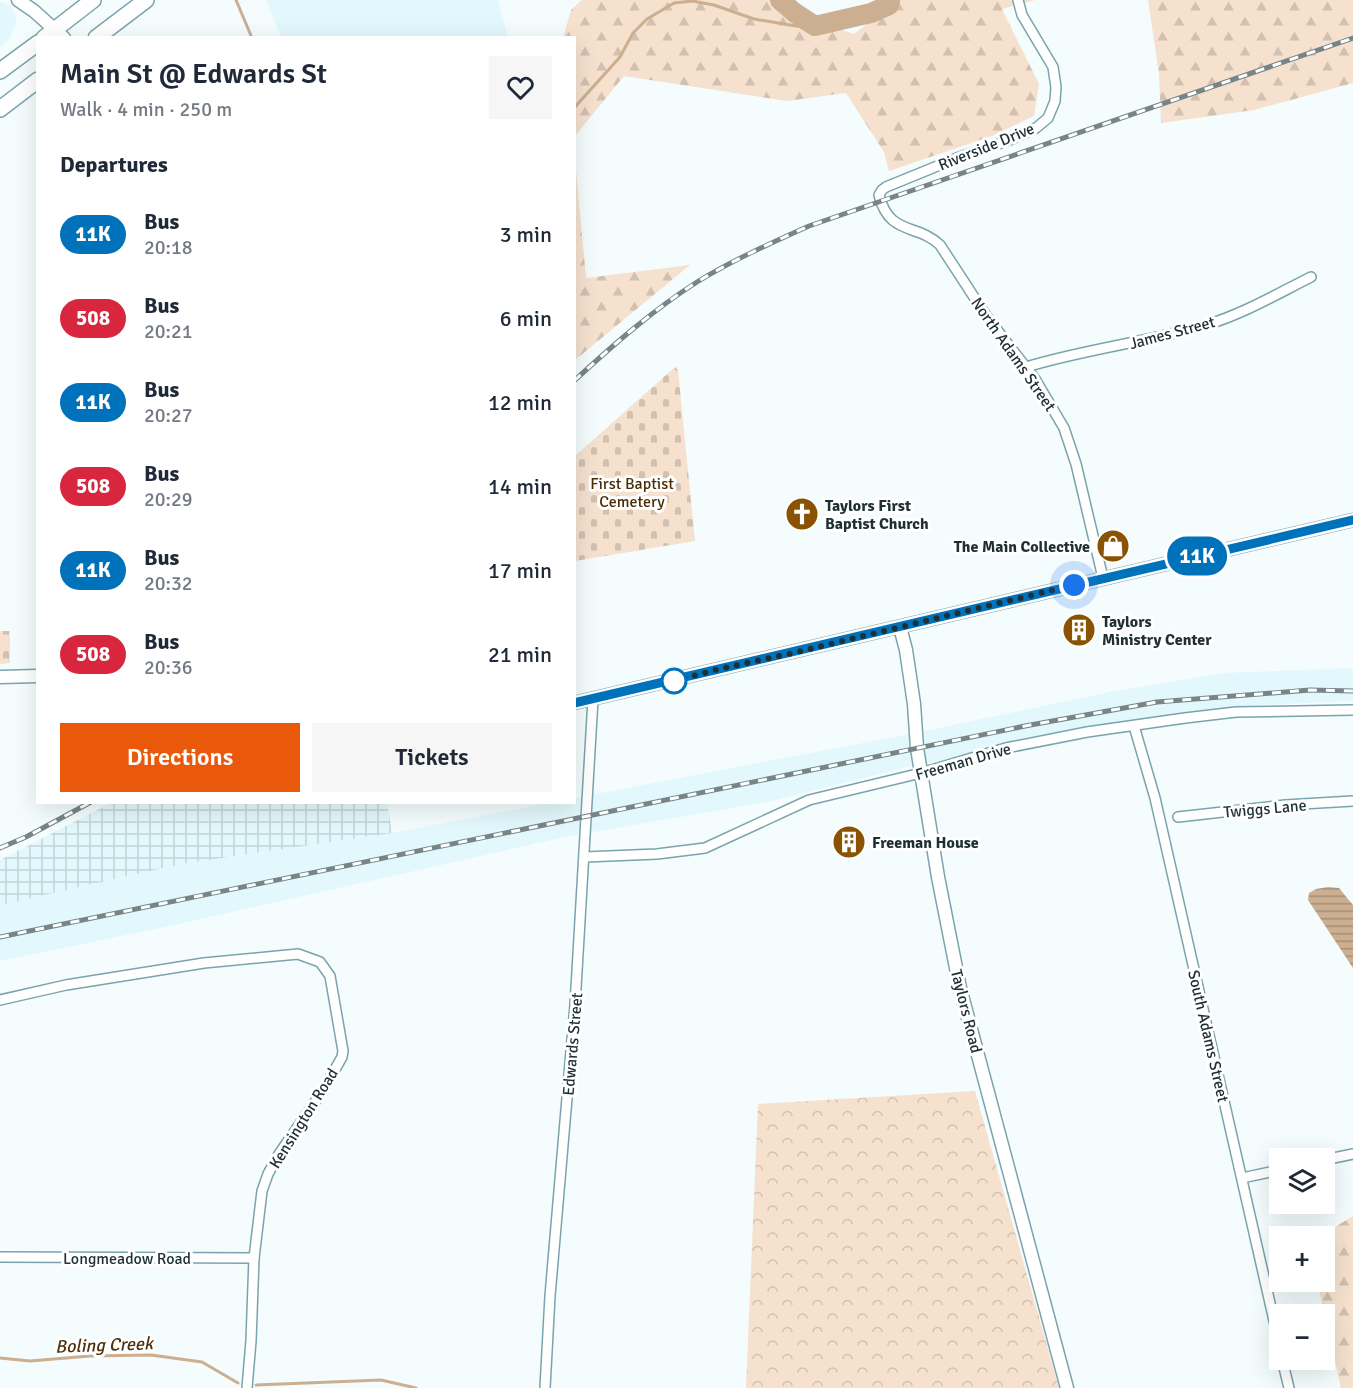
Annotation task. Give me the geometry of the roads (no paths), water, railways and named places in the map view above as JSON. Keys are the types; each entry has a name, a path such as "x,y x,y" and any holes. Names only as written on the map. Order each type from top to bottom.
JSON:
{"main road":[{"path":"54,35 93,0"},
{"path":"99,36 146,0"},
{"path":"0,71 36,44"},
{"path":"0,109 36,82"}],"street":[{"path":"18,0 34,11 54,35"},
{"name":"Riverside Drive","path":"881,201 879,195 886,187 957,158 1012,139 1036,128 1048,118 1056,87 1053,67 1022,15 1018,0"},
{"name":"North Adams Street","path":"881,201 892,221 930,236 940,245 987,317 1026,367 1064,428 1076,464 1103,578"},
{"name":"James Street","path":"1026,367 1055,358 1153,339 1208,324 1245,310 1311,277"},
{"path":"576,703 1353,520"},
{"name":"Taylors Road","path":"900,627 906,650 921,773 944,910 960,988 1067,1388"},
{"path":"0,676 36,676"},
{"name":"Edwards Street","path":"544,1388 575,1005 594,699"},
{"name":"Freeman Drive","path":"585,857 657,854 705,848 809,800 921,773 1006,748 1087,732 1236,712 1353,710"},
{"name":"South Adams Street","path":"1134,726 1155,798 1270,1304"},
{"name":"Twiggs Lane","path":"1178,817 1285,805 1353,801"},
{"name":"Kensington Road","path":"0,1000 66,985 204,963 268,956 298,954 314,959 325,967 332,982 343,1043 342,1057 324,1089 279,1154 268,1174 258,1210 247,1388"},
{"path":"1335,1158 1353,1154"},
{"path":"1242,1178 1269,1172"},
{"name":"Longmeadow Road","path":"0,1257 254,1258"},
{"path":"1285,1370 1289,1388"}],"waterway":[{"path":"236,0 251,36"},
{"path":"780,0 815,26 871,13 889,5 890,0"},
{"path":"576,106 620,57 633,33 647,19 674,3 692,1 714,5 754,19 802,27 815,26"},
{"name":"Boling Creek","path":"0,1358 30,1361 90,1356 151,1355 202,1362 238,1383"},
{"name":"Boling Creek","path":"256,1385 381,1380 416,1388"}],"railway":[{"path":"576,379 634,328 697,282 738,259 809,226 1353,38"},
{"path":"0,937 1025,726 1157,702 1310,690 1353,691"},
{"path":"0,848 26,837 87,804"}],"place":[{"name":"Taylors First Baptist Church","path":"802,514"},
{"name":"The Main Collective","path":"1113,546"},
{"name":"Taylors Ministry Center","path":"1079,630"},
{"name":"Freeman House","path":"849,842"}],"park label":[{"name":"First Baptist Cemetery","path":"632,492"}]}
